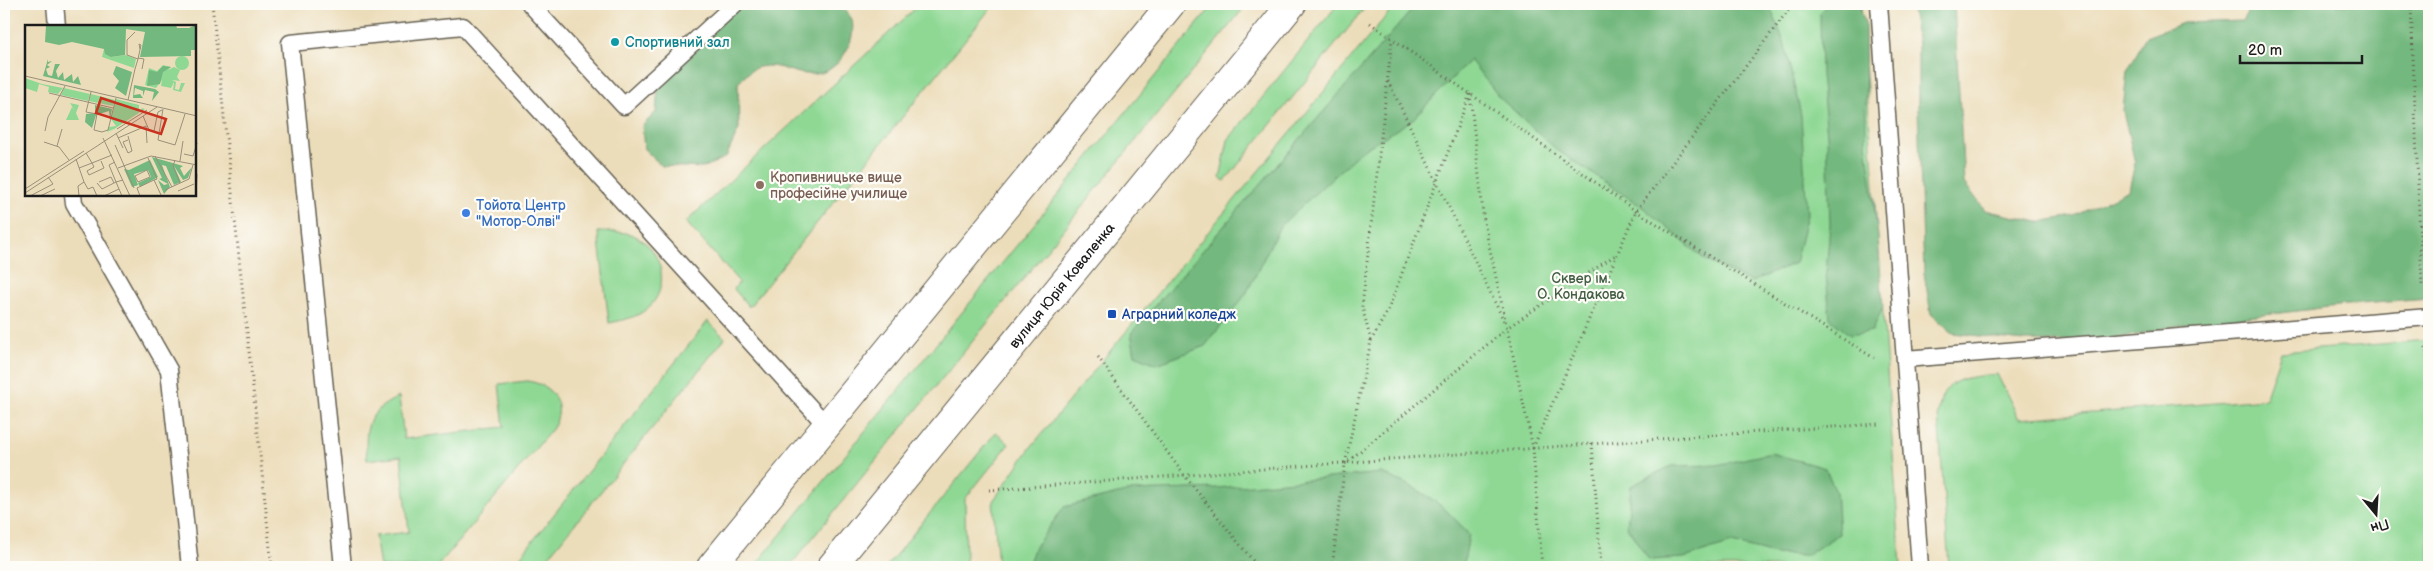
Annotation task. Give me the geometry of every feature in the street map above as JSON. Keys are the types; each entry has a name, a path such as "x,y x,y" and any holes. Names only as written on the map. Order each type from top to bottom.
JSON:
{"main road":[{"path":"711,567 1171,4"},
{"name":"вулиця Юрія Коваленка","path":"831,567 1292,4"}],"lane":[{"path":"55,4 57,25"},
{"path":"530,4 624,106 735,4"},
{"path":"1879,4 1920,567"},
{"path":"343,567 290,43 463,26 826,425"},
{"path":"73,196 74,203 169,370 190,567"},
{"path":"1905,359 2426,317"}],"path":[{"path":"212,4 272,567"},
{"path":"1533,448 1636,211 1793,4"},
{"path":"2411,4 2429,381"},
{"path":"1370,23 1636,211 1906,378"},
{"path":"1370,341 1362,307 1392,39"},
{"path":"1387,79 1508,328"},
{"path":"1332,567 1345,464 1370,341 1388,310 1470,94"},
{"path":"1470,94 1484,222 1533,448 1542,567"},
{"path":"1345,464 1508,328 1618,253"},
{"path":"1098,357 1184,475 1258,567"},
{"path":"989,490 1345,464 1592,443 1910,422"},
{"path":"1592,443 1601,567"}],"green space":[{"path":"728,4 841,4 852,20 852,38 844,55 831,68 823,72 807,74 774,66 753,69 738,83 739,129 726,157 703,168 662,166 644,149 642,126 656,112 658,87 674,51"},
{"path":"920,4 994,4 749,307 734,289 739,282 686,222"},
{"path":"1214,4 1247,4 789,567 754,567"},
{"path":"1338,4 1368,4 1225,181 1220,178 1228,140"},
{"name":"Сквер ім. О. Кондакова","path":"1396,4 1861,4 1901,567 998,567 993,501 1031,447"},
{"path":"1417,4 1769,4 1784,42 1801,115 1807,215 1795,263 1751,282 1705,260 1645,209 1557,150 1500,98 1470,60 1412,120 1360,152 1280,226 1246,294 1205,346 1157,364 1135,355 1131,333"},
{"path":"1828,4 1859,4 1865,23 1866,142 1878,236 1883,307 1872,331 1850,335 1830,319 1826,273 1830,225 1827,135 1821,75 1820,12"},
{"path":"1911,4 1954,4 1964,183 1985,210 2038,222 2074,216 2129,190 2135,163 2123,111 2127,71 2146,37 2183,23 2242,21 2252,4 2429,4 2429,299 2346,305 2175,326 2103,342 2024,341 1953,333 1931,314 1924,273 1918,109 1918,44"},
{"path":"598,232 620,232 633,235 650,247 656,256 660,266 661,286 651,305 637,315 609,323"},
{"path":"708,321 725,338 540,567 512,567"},
{"path":"2429,340 2429,567 1949,567 1938,414 1940,402 1945,392 1957,381 1997,374 2019,419 2265,399 2281,352"},
{"path":"527,381 544,386 555,397 558,411 557,420 553,428 437,567 380,567 375,536 409,532 401,456 367,460 367,430 374,415 388,402 399,397 404,439 504,427 499,384"},
{"path":"996,432 1009,444 965,499 966,567 886,567"},
{"path":"1771,453 1825,468 1836,491 1839,534 1807,555 1774,554 1732,543 1684,558 1649,560 1627,527 1631,486 1671,466 1717,465"},
{"path":"1382,473 1430,498 1459,523 1469,535 1463,567 1027,567 1035,547 1064,507 1130,491 1218,488"}],"place":[{"name":"Спортивний зал","path":"615,42"},
{"name":"Кропивницьке вище професійне училище","path":"760,185"},
{"name":"Тойота Центр \"Мотор-Олві\"","path":"466,213"},
{"name":"Аграрний коледж","path":"1112,314"}]}
